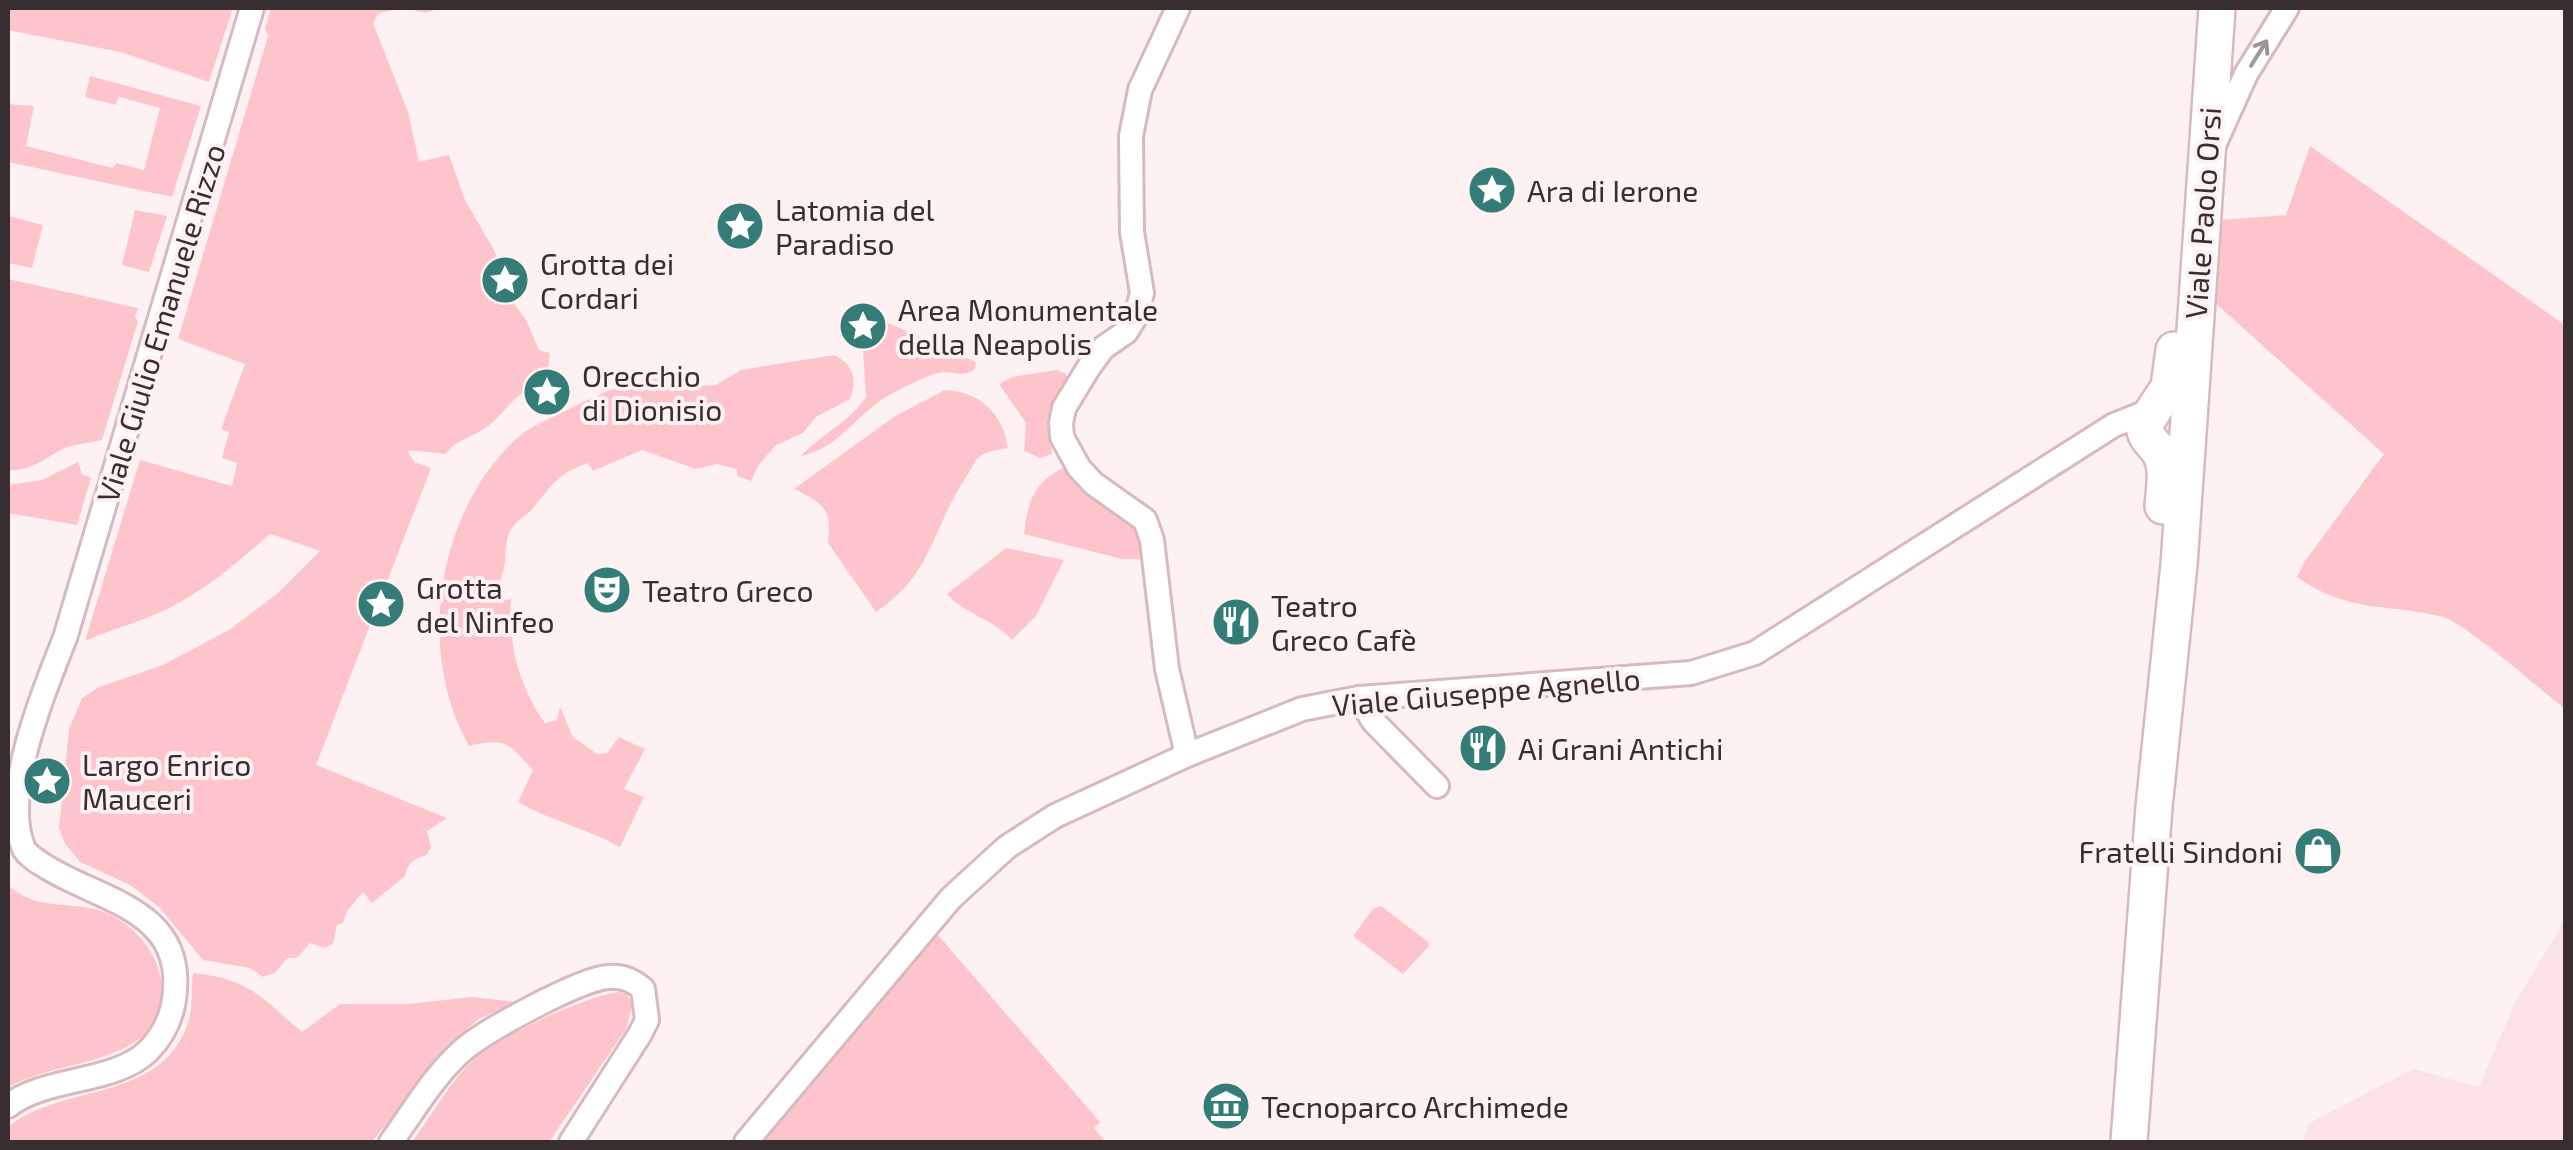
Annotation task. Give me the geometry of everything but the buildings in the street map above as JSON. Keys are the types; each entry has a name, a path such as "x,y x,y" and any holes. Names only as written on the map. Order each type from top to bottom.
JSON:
{"main road":[{"name":"Viale Paolo Orsi","path":"2166,427 2199,8"},
{"name":"Viale Paolo Orsi","path":"2166,427 2206,165 2217,8"},
{"path":"2129,1142 2154,807 2166,427"}],"street":[{"name":"Viale Giulio Emanuele Rizzo","path":"16,846 16,744 65,638 252,8"},
{"path":"1178,8 1140,90 1131,136 1132,232 1142,293 1136,316 1126,332 1103,348 1089,367 1064,408 1061,423 1062,436 1079,468 1094,484 1145,520 1152,540 1167,669 1188,755"},
{"path":"2206,165 2246,74 2286,8"},
{"name":"Viale Giuseppe Agnello","path":"746,1142 950,898 1007,846 1055,816 1188,755 1302,709 1359,698 1690,673 1755,653 2114,425 2166,427"},
{"path":"2088,443 2166,427"},
{"path":"1359,698 1374,722 1437,786"},
{"path":"8,1106 33,1092 126,1065 146,1054 169,1022 176,967 162,935 131,907 40,863 16,846"},
{"path":"391,1142 448,1065 474,1041 577,986 604,977 632,980 643,990 647,1020 571,1142"}],"shaded area":[{"path":"8,8 233,8 209,82 120,52 8,30"},
{"path":"271,8 404,8 379,13 373,23 408,112 419,162 449,155 465,200 495,252 510,298 526,320 539,350 550,353 543,378 485,428 446,454 407,450 414,462 431,468 316,765 447,818 427,831 431,847 427,855 410,864 405,876 372,903 363,892 347,911 343,923 337,925 333,944 325,948 310,943 297,958 287,958 275,973 263,977 250,968 203,960 159,907 130,885 80,862 64,842 59,828 69,729 82,698 99,687 163,665 229,630 278,593 320,551 270,534 195,593 147,618 85,641 140,460 232,486 237,463 222,458 229,432 221,429 245,364 178,339 268,36 265,29"},
{"path":"404,8 440,8 426,13"},
{"path":"90,76 201,106 172,197 8,162 8,104 34,106 26,146 113,168 116,163 144,170 160,108 119,97 116,105 85,97"},
{"path":"2310,146 2565,325 2565,709 2454,622 2351,602 2297,577 2384,454 2214,302 2219,220 2286,215"},
{"path":"135,210 167,216 149,272 122,265"},
{"path":"8,216 43,225 32,268 8,263"},
{"path":"8,279 138,308 138,321 102,440 66,448 16,470 8,470"},
{"path":"877,318 976,362 975,369 966,373 938,373 899,390 877,403 827,446 801,456 852,414 866,397 862,333"},
{"path":"834,355 852,373 850,399 816,417 803,433 776,445 751,481 737,476 737,469 717,464 696,469 642,450 593,471 588,463 569,471 512,528 499,601 511,599 511,633 517,664 536,709 545,723 557,720 560,707 573,737 597,754 607,753 619,737 645,749 624,789 644,797 620,847 518,802 533,770 506,744 469,746 453,709 443,669 439,627 452,544 467,505 489,470 527,431 626,385 694,377 700,386 716,385 741,370"},
{"path":"1056,370 1065,373 1070,381 1048,418 1052,454 1040,458 1024,451 1026,423 999,384 1012,377"},
{"path":"945,390 969,395 988,407 1001,424 1008,448 977,459 921,566 895,597 876,612 828,543 829,522 824,508 794,489 895,416"},
{"path":"78,462 82,474 91,478 77,525 8,513 8,485 42,480"},
{"path":"1065,467 1096,500 1138,524 1145,551 1140,559 1122,559 1024,534 1034,493 1046,479"},
{"path":"1006,548 1064,560 1036,616 1012,640 947,594"},
{"path":"8,886 36,901 88,908 118,919 146,945 161,980 160,1009 149,1030 131,1044 8,1088"},
{"path":"1381,906 1428,942 1429,946 1403,974 1353,936 1373,909"},
{"path":"2565,919 2565,1142 2303,1142 2308,1124 2413,1069 2479,1087 2514,1005"},
{"path":"937,934 1100,1122 1094,1128 1106,1142 760,1142"},
{"path":"193,973 242,985 302,1032 340,1004 409,1004 472,997 517,1002 479,1019 448,1045 372,1142 8,1142 8,1127 31,1113 135,1079 157,1066 176,1047 189,1020"},
{"path":"619,992 633,1004 626,1029 549,1142 412,1142 456,1079 484,1051 564,1009"}],"place":[{"name":"Ara di Ierone","path":"1492,190"},
{"name":"Latomia del Paradiso","path":"740,226"},
{"name":"Grotta dei Cordari","path":"505,280"},
{"name":"Area Monumentale della Neapolis","path":"863,326"},
{"name":"Orecchio di Dionisio","path":"547,392"},
{"name":"Teatro Greco","path":"607,590"},
{"name":"Grotta del Ninfeo","path":"381,604"},
{"name":"Teatro Greco Cafè","path":"1236,622"},
{"name":"Ai Grani Antichi","path":"1483,748"},
{"name":"Largo Enrico Mauceri","path":"47,781"},
{"name":"Fratelli Sindoni","path":"2318,851"},
{"name":"Tecnoparco Archimede","path":"1226,1106"}]}
